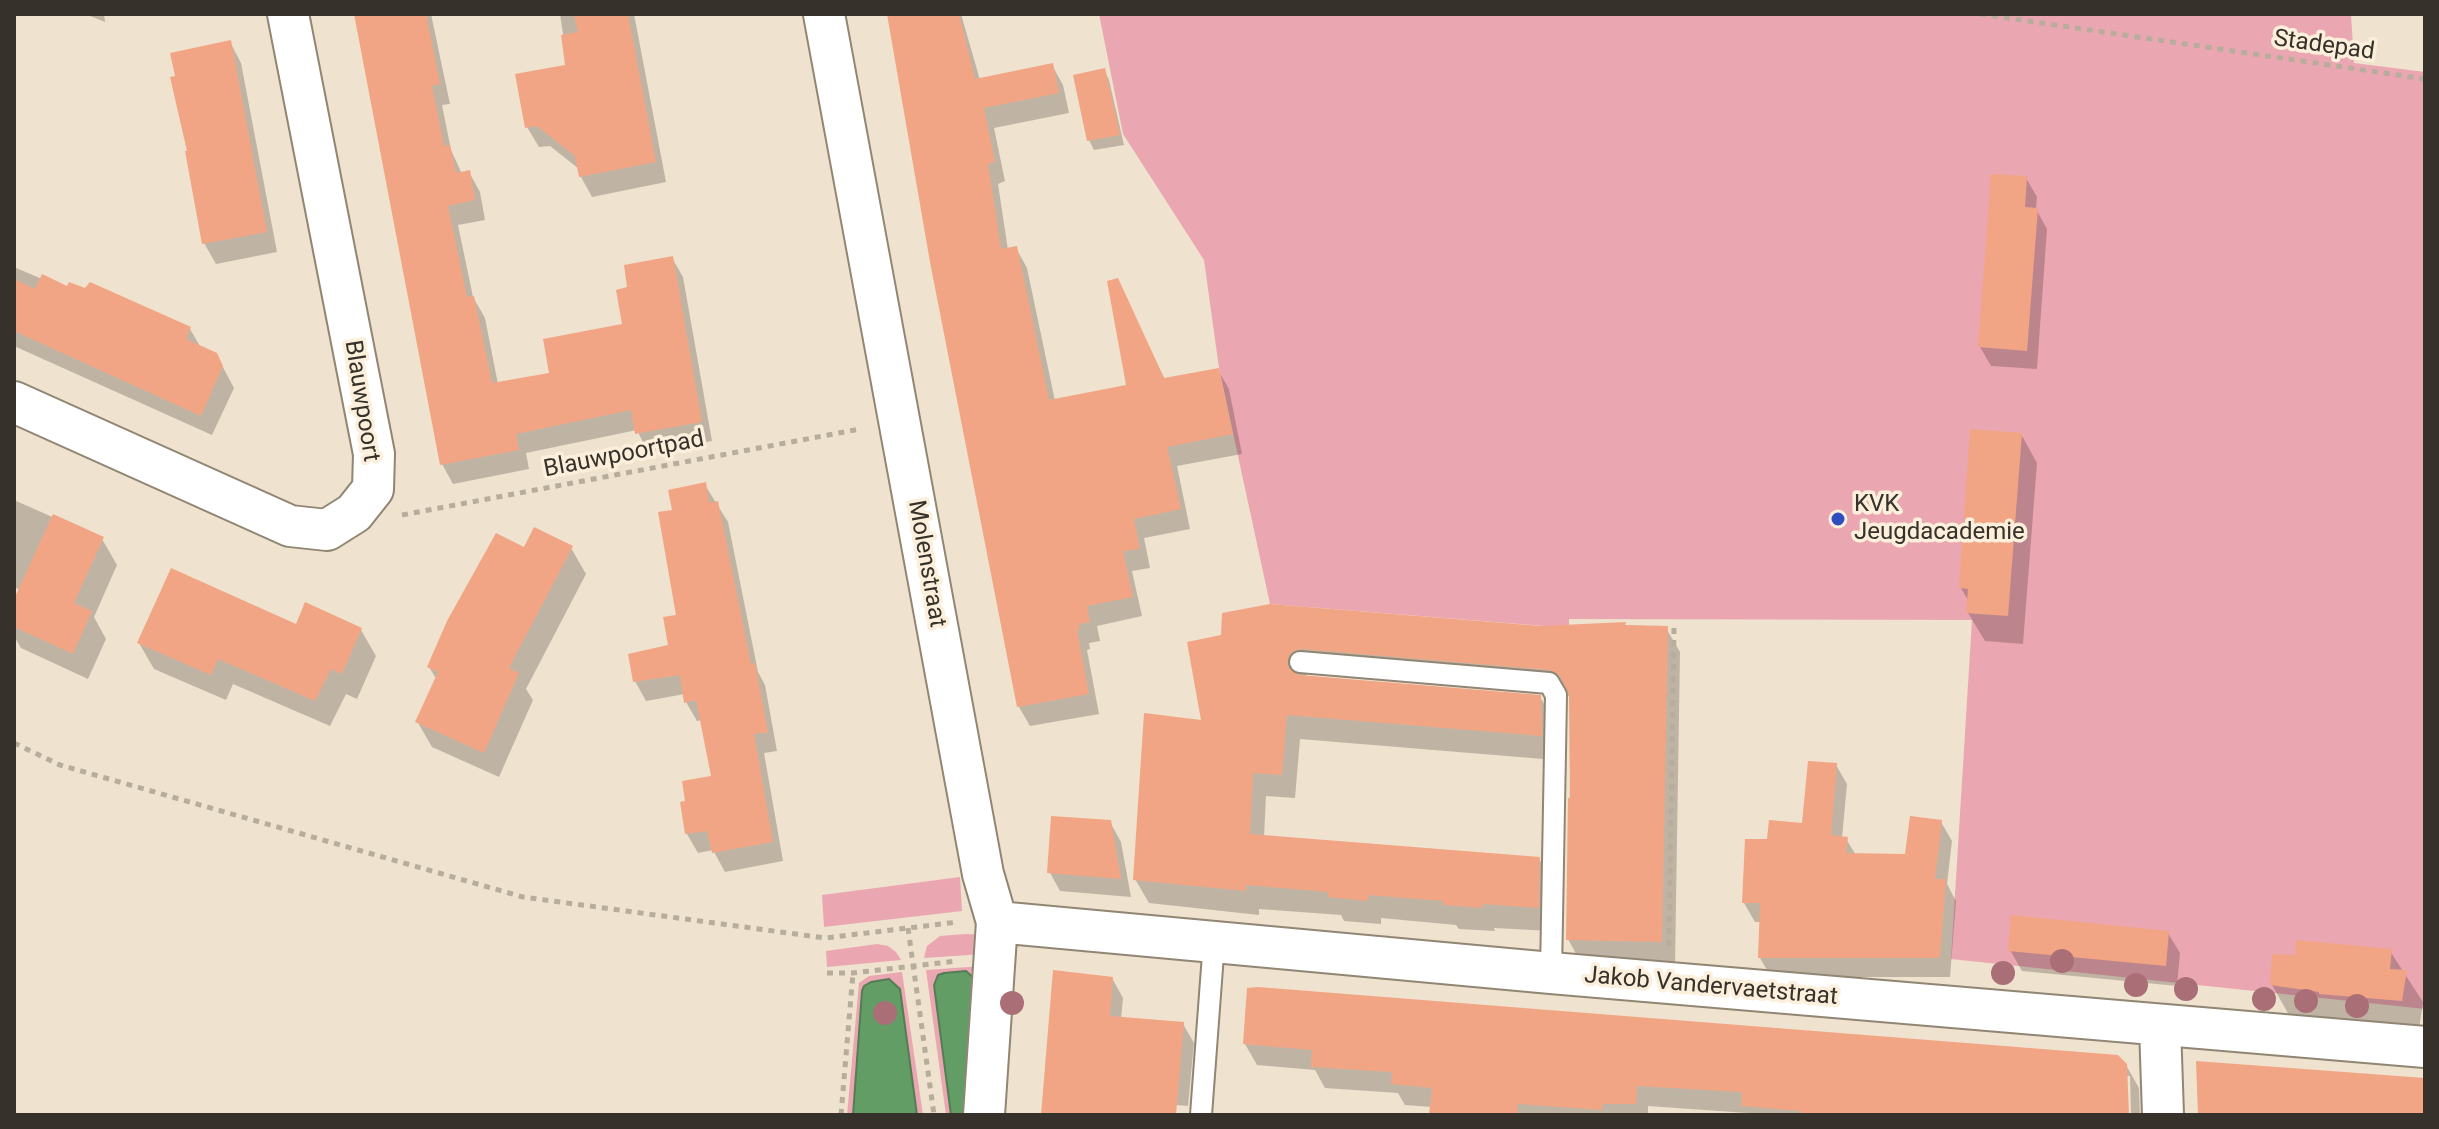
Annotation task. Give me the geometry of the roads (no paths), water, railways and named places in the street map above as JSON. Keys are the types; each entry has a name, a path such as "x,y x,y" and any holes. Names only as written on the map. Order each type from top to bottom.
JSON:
{"street":[{"name":"Blauwpoort","path":"14,402 290,526 327,530 354,513 373,489 374,454 288,14"},
{"name":"Molenstraat","path":"824,14 996,942 984,1115"},
{"name":"Jakob Vandervaetstraat","path":"996,942 1214,941 1551,973 2425,1047"},
{"path":"2160,1026 2163,1115"}],"lane":[{"path":"1300,662 1549,683 1556,695 1551,973"},
{"path":"1201,1115 1214,941"}],"place":[{"name":"KVK Jeugdacademie","path":"1838,519"}]}
